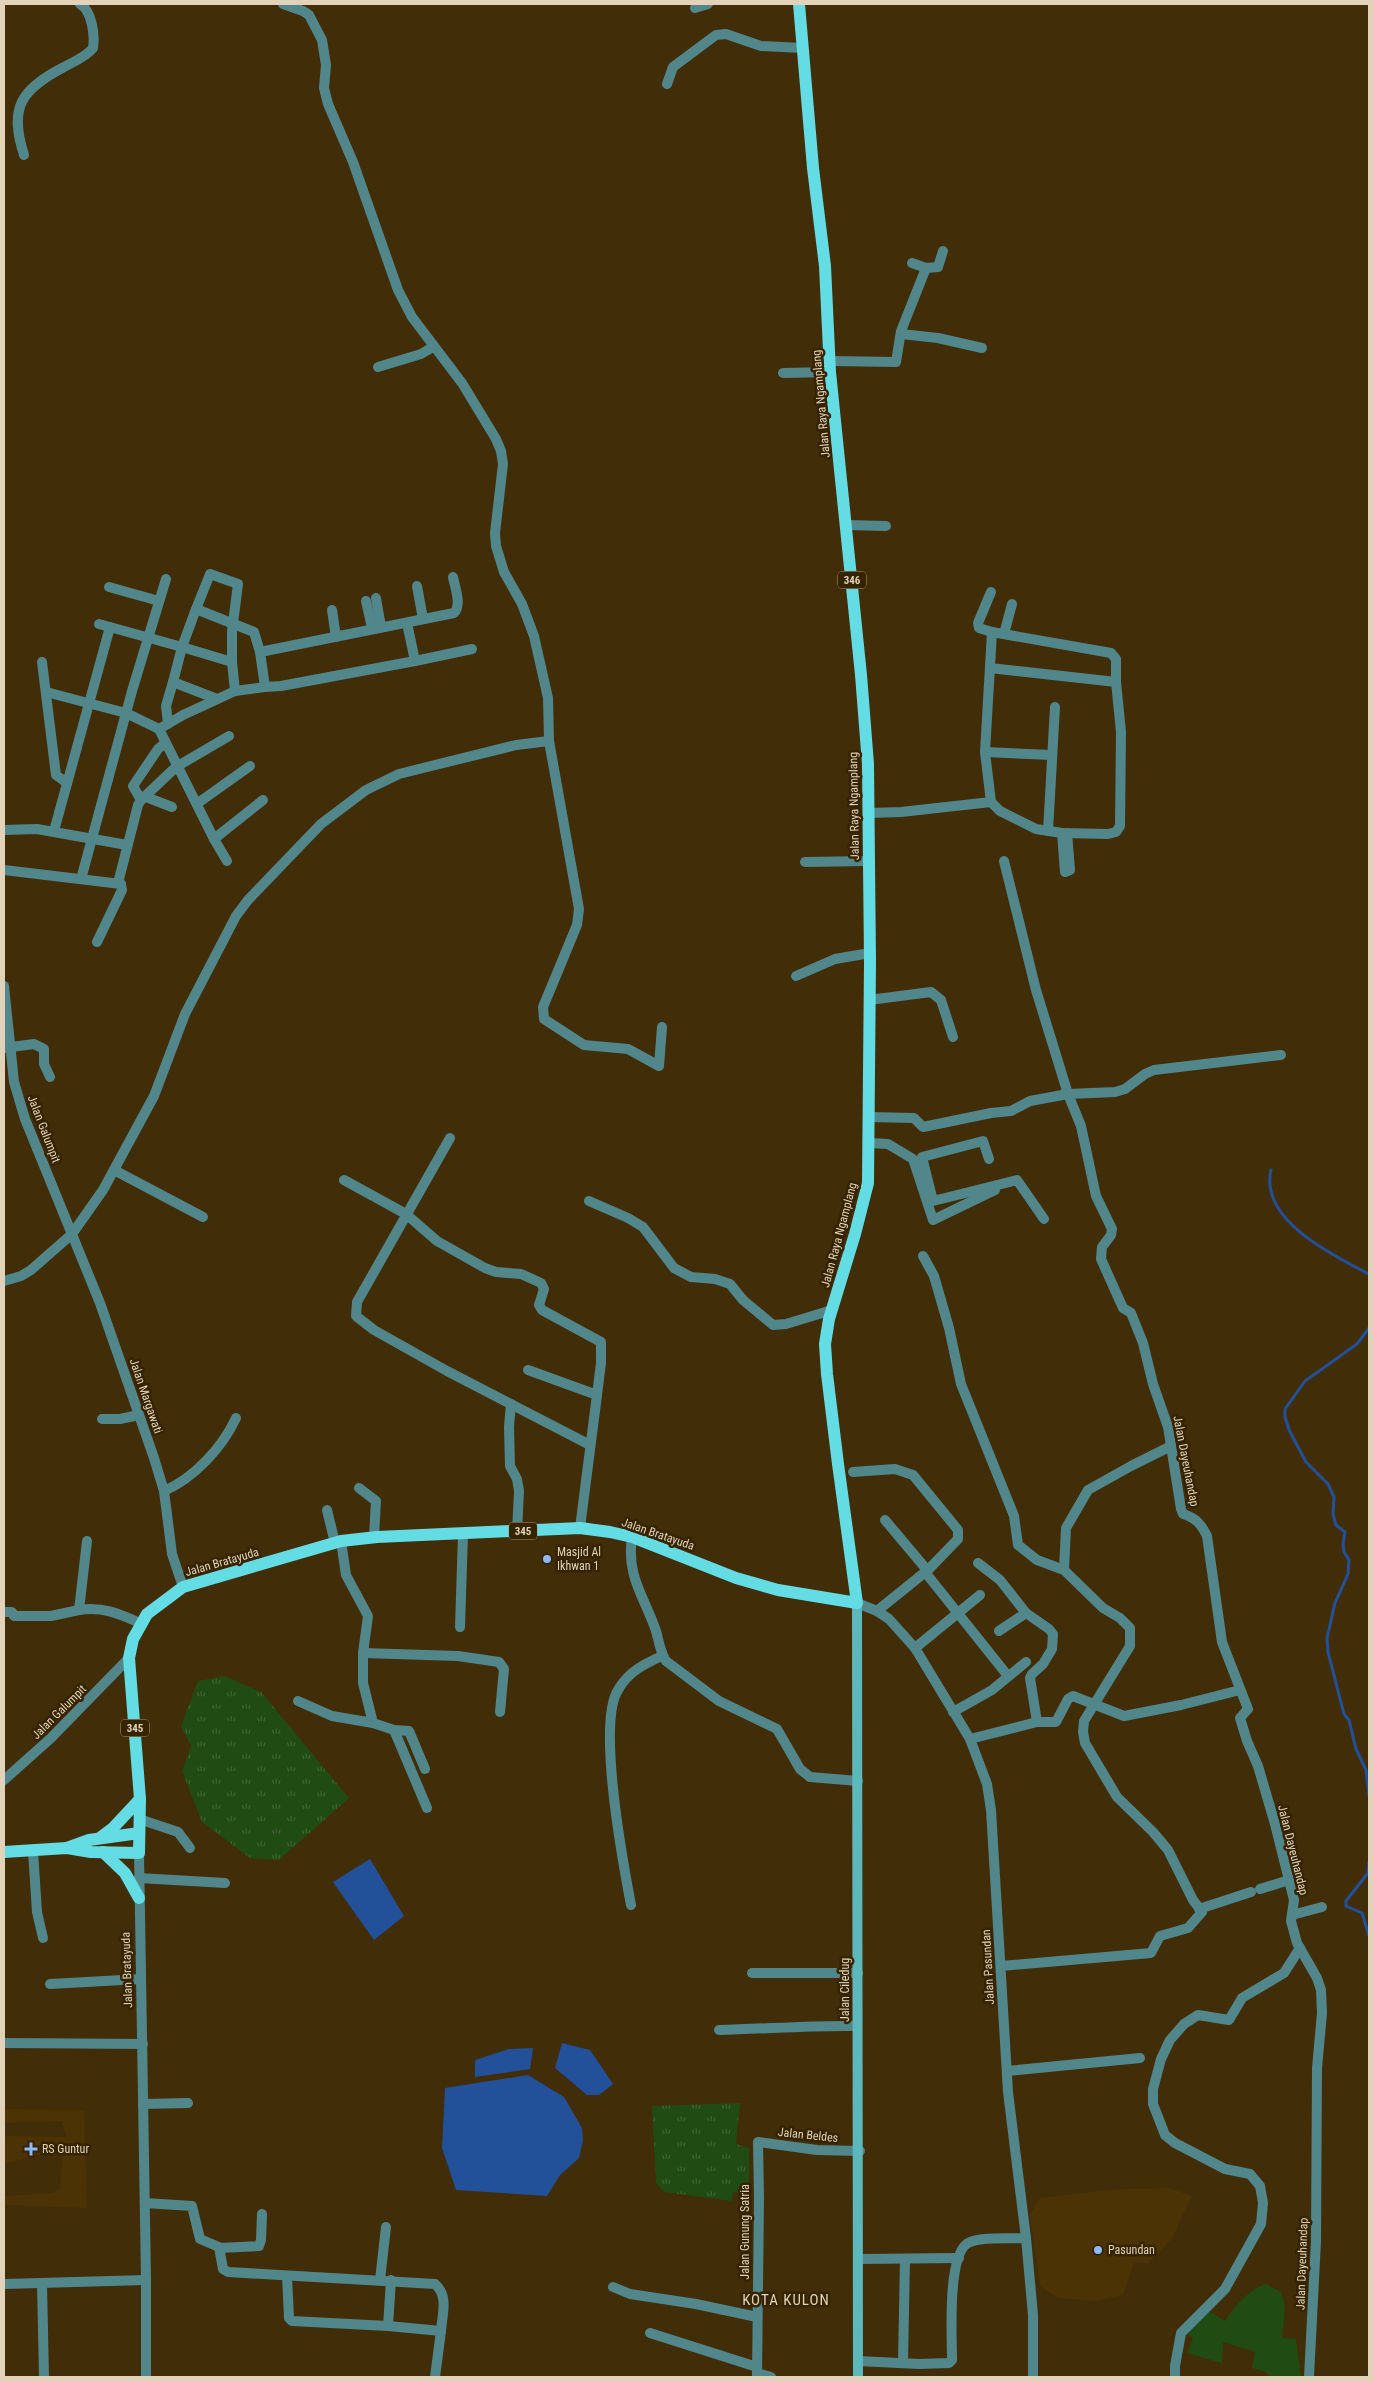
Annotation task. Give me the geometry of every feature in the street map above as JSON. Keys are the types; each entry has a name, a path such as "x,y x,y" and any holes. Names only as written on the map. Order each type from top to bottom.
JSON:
{"main road":[{"name":"Jalan Raya Ngamplang","path":"799,4 812,168 825,266 830,367 847,525 868,764 870,953 868,1177 855,1234 826,1332 827,1374 858,1603"},
{"name":"Jalan Bratayuda","path":"139,1853 140,1799 129,1658 133,1639 140,1623 153,1608 183,1587 338,1542 374,1537 580,1528 632,1537 736,1578 801,1596 858,1603"},
{"name":"Jalan Ciledug","path":"858,1603 857,2026 860,2151 858,2377"},
{"path":"100,1838 113,1828 140,1799"},
{"path":"67,1848 79,1842 139,1833"},
{"path":"4,1852 67,1848 139,1853"},
{"path":"103,1852 125,1873 139,1898"}],"street":[{"path":"24,155 17,133 17,111 20,103 43,80 93,48 87,9 80,4"},
{"path":"283,4 303,11 316,26 325,51 324,88 328,104 353,162 398,290 428,350 462,383 496,439 501,451 503,464 496,546 504,572 522,604 534,636 548,698 549,741 579,914 577,925 543,1007 544,1019 584,1045 628,1050 659,1066 662,1027"},
{"path":"695,8 708,4"},
{"path":"667,84 673,67 716,35 726,34 762,46 802,48"},
{"path":"912,263 926,268 939,266 943,251"},
{"path":"783,373 830,367 895,363 900,334 918,284 926,268"},
{"path":"900,334 938,338 982,348"},
{"path":"378,367 428,350"},
{"path":"847,525 886,526"},
{"path":"227,861 214,839 198,803 176,768 165,743 163,727 166,706 182,647 208,575 214,574 239,585 232,631 232,662 235,691"},
{"path":"260,652 456,611 458,603 454,577"},
{"path":"81,879 90,839 166,579"},
{"path":"417,586 423,619"},
{"path":"109,587 159,601"},
{"path":"991,592 978,623 979,628 992,632 1111,653 1116,659 1116,682 1121,732 1120,826 1116,832 1108,834 1048,832 1023,824 1000,811 991,802 985,752 992,632"},
{"path":"371,600 376,628"},
{"path":"1004,634 1012,604"},
{"path":"196,609 234,622 254,632 260,652 265,687"},
{"path":"332,610 336,637"},
{"path":"407,622 415,661"},
{"path":"99,624 150,637 232,662"},
{"path":"54,831 110,627"},
{"path":"46,692 126,713 163,727 235,691 281,686 472,649"},
{"path":"42,662 56,775 67,783"},
{"path":"990,668 1116,682"},
{"path":"173,682 217,699"},
{"path":"1048,832 1054,706"},
{"path":"118,883 127,845 143,798 176,768 229,736"},
{"path":"4,1281 21,1276 31,1270 81,1223 114,1170 154,1096 185,1014 236,916 248,900 320,824 366,790 399,774 516,745 549,741"},
{"path":"165,743 158,749 134,786 143,798 172,807"},
{"path":"985,752 1052,755"},
{"path":"198,803 250,766"},
{"path":"214,839 264,800"},
{"path":"869,813 905,812 991,802"},
{"path":"4,830 37,828 127,845"},
{"path":"805,862 869,861"},
{"name":"Jalan Dayeuhandap","path":"1004,861 1036,990 1068,1094 1081,1126 1096,1196 1112,1229 1111,1235 1102,1247 1101,1259 1123,1308 1131,1313 1143,1343 1153,1384 1168,1427 1183,1514 1196,1520 1207,1536 1222,1642 1248,1709 1247,1712 1240,1716 1246,1741 1258,1766 1289,1880 1294,1900 1291,1918 1298,1946 1317,1978 1321,1990 1322,2013 1317,2068 1316,2241 1309,2377"},
{"path":"4,870 122,885 122,890 97,942"},
{"path":"796,976 835,959 870,953"},
{"name":"Jalan Galumpit","path":"4,986 6,1047 14,1082 25,1119 65,1217"},
{"path":"869,1000 931,992 941,1000 953,1037"},
{"path":"6,1047 34,1044 44,1050 44,1064 50,1077"},
{"path":"869,1117 914,1118 923,1126 991,1112 1011,1111 1030,1101 1068,1094 1121,1090 1154,1070 1281,1055"},
{"path":"450,1138 357,1302 355,1314 357,1318 374,1330 447,1371 590,1445"},
{"path":"869,1143 888,1144 918,1158 983,1141 989,1159"},
{"path":"918,1158 932,1220 1016,1180"},
{"path":"114,1170 203,1217"},
{"path":"344,1180 406,1214 432,1237 485,1268 496,1272 521,1274 542,1282 544,1289 539,1305 542,1310 593,1336 602,1343 580,1528"},
{"path":"929,1202 1016,1180"},
{"path":"1016,1180 1044,1219"},
{"path":"589,1201 628,1218 643,1227 674,1268 691,1278 715,1279 730,1284 743,1300 773,1325 786,1324 832,1310"},
{"name":"Jalan Margawati","path":"65,1217 100,1303 164,1491 172,1554 183,1587"},
{"path":"923,1256 937,1285 949,1328 961,1384 1014,1516 1018,1545 1024,1552 1037,1560 1064,1570 1103,1608 1120,1618 1130,1628 1130,1646 1088,1701 1082,1732 1084,1742 1117,1797 1153,1832 1168,1850 1202,1912 1188,1928 1160,1936 1151,1953 1001,1966"},
{"path":"528,1370 597,1395"},
{"path":"511,1404 509,1427 510,1466 517,1479 519,1491 517,1532"},
{"path":"102,1419 120,1419 139,1415"},
{"path":"164,1491 179,1483 222,1444 236,1418"},
{"path":"1064,1570 1066,1528 1088,1490 1171,1446"},
{"path":"853,1472 895,1469 913,1475 958,1530 958,1539 926,1571 877,1611"},
{"path":"359,1488 376,1501 374,1537"},
{"path":"328,1510 346,1574 368,1616 363,1653 363,1683 373,1723"},
{"path":"885,1520 926,1571 957,1614 1008,1676"},
{"path":"460,1627 463,1534"},
{"path":"632,1537 630,1550 632,1570 637,1589 656,1630 662,1656 678,1672 719,1700 777,1729 800,1770 810,1777 858,1781"},
{"path":"79,1610 87,1541"},
{"path":"978,1563 1000,1580 1026,1613 1049,1629 1054,1640 1052,1649 1043,1664 1030,1676 1037,1722"},
{"path":"915,1648 980,1595"},
{"name":"Jalan Pasundan","path":"858,1603 877,1611 890,1620 915,1648 970,1739 987,1784 1007,2071 1033,2315 1033,2377"},
{"path":"4,1612 12,1612 14,1616 42,1616 79,1610 107,1610 140,1623"},
{"path":"1000,1631 1026,1613"},
{"path":"363,1653 458,1656 499,1662 504,1669 500,1712"},
{"path":"631,1905 614,1794 610,1717 613,1699 618,1689 642,1664 662,1656"},
{"name":"Jalan Galumpit","path":"4,1780 51,1738 129,1658"},
{"path":"954,1712 992,1690 1026,1662"},
{"path":"970,1739 1037,1722 1056,1722 1068,1698 1076,1696 1124,1716 1132,1716 1240,1690"},
{"path":"298,1701 332,1716 373,1723 394,1730 409,1731 425,1769"},
{"path":"394,1730 427,1808"},
{"path":"139,1819 178,1832 190,1848"},
{"path":"33,1851 37,1912 43,1938"},
{"name":"Jalan Bratayuda","path":"139,1853 146,2377"},
{"path":"139,1878 225,1883"},
{"path":"1199,1909 1289,1880"},
{"path":"1291,1918 1322,1907"},
{"path":"1175,2377 1177,2348 1181,2333 1228,2285 1261,2224 1264,2203 1260,2186 1250,2174 1225,2169 1175,2143 1165,2135 1153,2104 1156,2070 1170,2040 1184,2024 1198,2015 1229,2020 1242,1998 1284,1973 1298,1946"},
{"path":"752,1973 858,1973"},
{"path":"50,1984 142,1979"},
{"path":"720,2030 761,2030 822,2025 857,2026"},
{"path":"4,2043 143,2044"},
{"path":"1007,2071 1140,2058"},
{"path":"143,2104 188,2103"},
{"name":"Jalan Beldes","path":"757,2146 759,2142 817,2150 860,2151"},
{"name":"Jalan Gunung Satria","path":"757,2146 759,2198 757,2373"},
{"path":"145,2203 192,2206 200,2239 219,2248 258,2246 261,2240 262,2214"},
{"path":"386,2227 385,2280 388,2326"},
{"path":"858,2361 945,2364 952,2360 952,2299 959,2258 967,2243 982,2240 1026,2238"},
{"path":"219,2248 225,2271 287,2276 431,2282 439,2287 444,2300 436,2377"},
{"path":"859,2259 959,2258"},
{"path":"903,2364 905,2259"},
{"path":"287,2276 288,2318 292,2321 441,2330"},
{"path":"4,2284 146,2280"},
{"path":"42,2284 44,2377"},
{"path":"613,2287 630,2294 696,2304 757,2317"},
{"path":"650,2333 771,2377"}],"shaded area":[{"path":"4,2109 84,2110 87,2208 4,2205 4,2196 53,2193 60,2188 63,2149 4,2164 4,2136 67,2137 61,2121 4,2123"},
{"name":"Pasundan","path":"1170,2188 1192,2196 1172,2238 1149,2263 1134,2263 1123,2295 1097,2301 1058,2298 1040,2286 1030,2214 1040,2198 1119,2189"}],"green space":[{"path":"225,1676 261,1692 349,1798 279,1860 250,1858 202,1822 182,1771 191,1746 181,1726 198,1681"},
{"path":"740,2103 736,2144 749,2148 749,2194 733,2192 732,2201 664,2192 656,2183 652,2106"},
{"path":"1266,2284 1281,2292 1285,2307 1282,2338 1296,2339 1301,2377 1270,2377 1266,2372 1252,2368 1255,2352 1223,2342 1222,2363 1187,2353 1193,2338 1184,2332 1206,2309 1225,2321 1243,2299 1260,2286"}],"water":[{"path":"370,1859 404,1916 374,1940 333,1882"},
{"path":"562,2043 590,2050 613,2084 599,2095 587,2095 555,2068"},
{"path":"533,2048 530,2069 475,2077 475,2060 509,2049"},
{"path":"528,2075 564,2097 582,2128 583,2140 579,2158 560,2175 547,2196 456,2190 442,2148 445,2088"}],"waterway":[{"path":"1271,1170 1270,1188 1276,1205 1288,1220 1302,1234 1319,1246 1369,1274"},
{"path":"1369,1328 1357,1344 1305,1381 1285,1409 1289,1430 1306,1462 1328,1484 1334,1497 1333,1514 1336,1525 1345,1532 1343,1544 1344,1552 1349,1560 1348,1574 1335,1603 1327,1638 1328,1652 1344,1714 1349,1720 1356,1749 1366,1770 1369,1796"},
{"path":"1369,1862 1368,1873 1346,1901 1346,1906 1362,1913 1369,1936"}],"place":[{"name":"Masjid Al Ikhwan 1","path":"547,1559"},
{"name":"RS Guntur","path":"31,2149"},
{"name":"Pasundan","path":"1098,2250"}],"district":[{"name":"KOTA KULON","path":"786,2300"}]}
